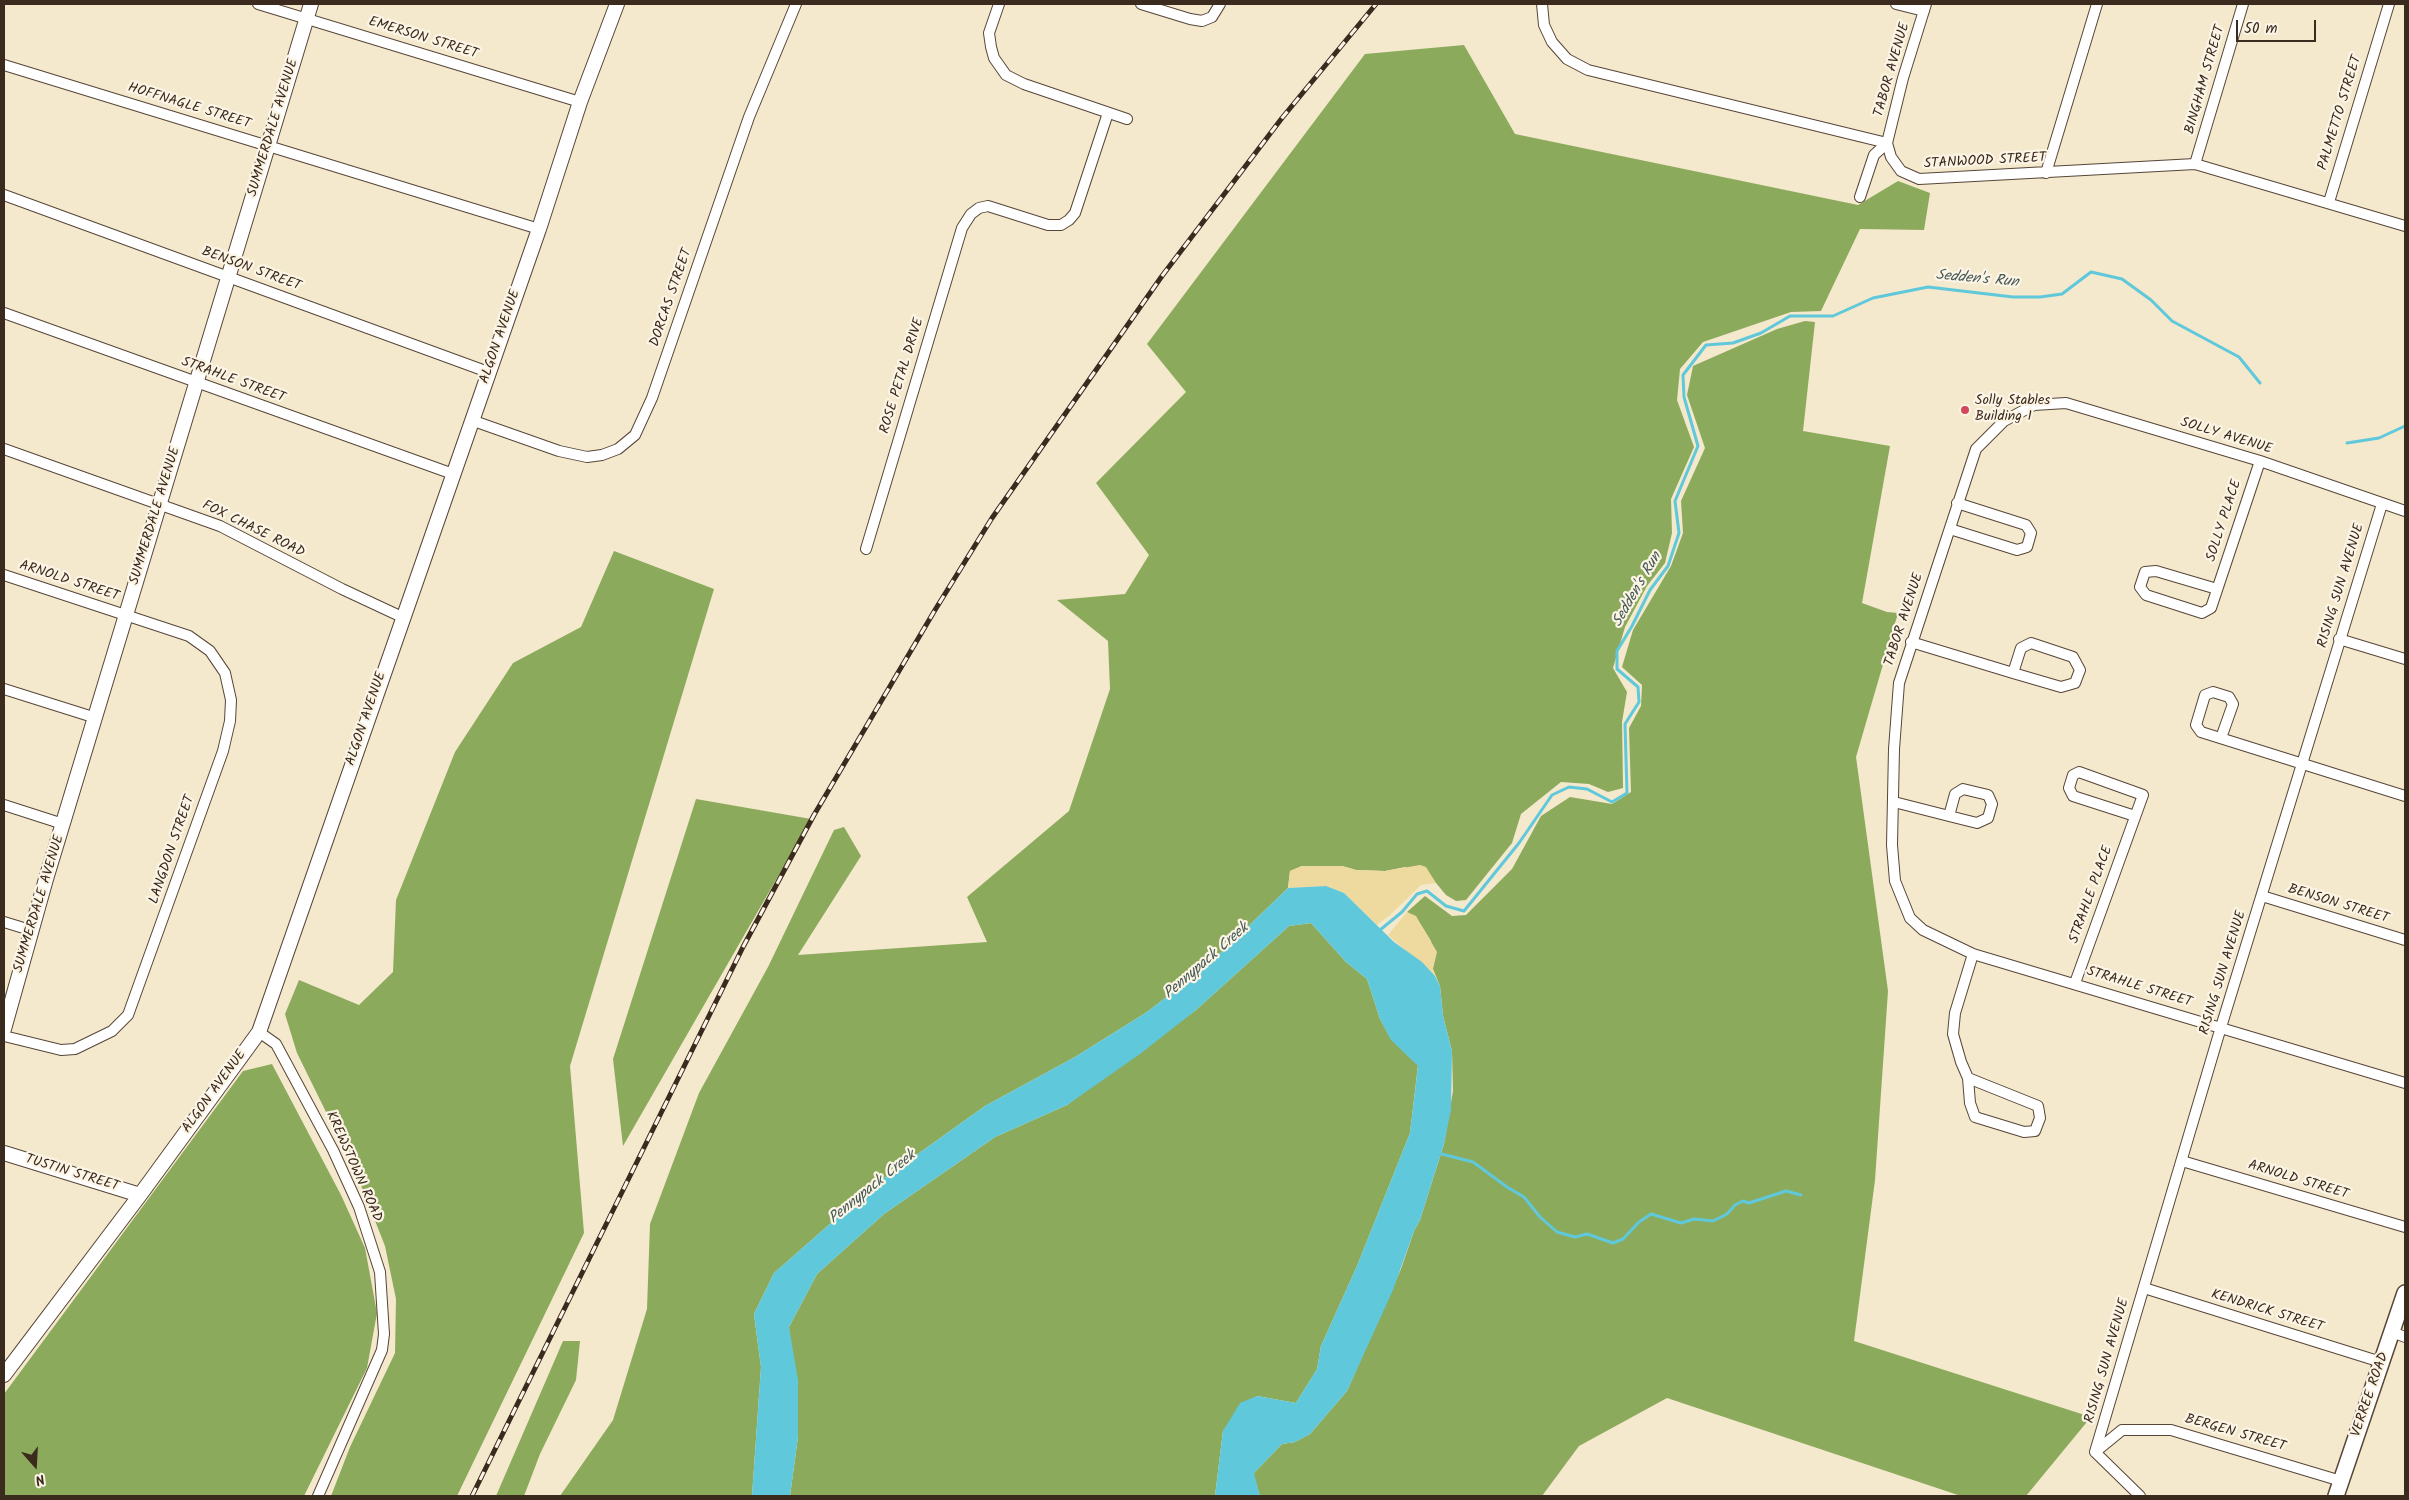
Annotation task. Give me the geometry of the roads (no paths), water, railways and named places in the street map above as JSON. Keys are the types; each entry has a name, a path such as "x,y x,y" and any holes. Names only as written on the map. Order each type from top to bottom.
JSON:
{"main road":[{"name":"VERREE ROAD","path":"2336,1496 2382,1362 2398,1334 2405,1293"}],"street":[{"name":"EMERSON STREET","path":"258,4 580,102"},
{"name":"SUMMERDALE AVENUE","path":"4,1029 30,930 270,146 311,4"},
{"name":"ALGON AVENUE","path":"4,1374 140,1195 258,1032 539,229 580,102 617,4"},
{"name":"DORCAS STREET","path":"471,420 573,456 602,456 618,449 635,435 652,398 749,117 796,4"},
{"path":"998,4 990,33 991,47 994,58 1006,75 1024,84 1127,119"},
{"path":"1141,4 1190,19 1202,20 1212,17 1220,4"},
{"path":"1542,4 1544,25 1552,42 1567,58 1588,70 1886,143"},
{"path":"1896,4 1925,7"},
{"path":"2046,172 2097,4"},
{"name":"BINGHAM STREET","path":"2196,164 2243,4"},
{"name":"PALMETTO STREET","path":"2329,202 2389,4"},
{"name":"TABOR AVENUE","path":"1886,143 1903,78 1925,7"},
{"name":"HOFFNAGLE STREET","path":"4,65 539,229"},
{"name":"ROSE PETAL DRIVE","path":"866,549 962,228 970,214 979,208 988,206 1048,225 1061,225 1069,220 1075,213 1108,113"},
{"path":"1860,197 1874,155 1886,143"},
{"name":"STANWOOD STREET","path":"1886,143 1891,157 1901,171 1919,179 2196,164 2405,226"},
{"name":"BENSON STREET","path":"4,195 488,372"},
{"name":"STRAHLE STREET","path":"4,313 453,474"},
{"name":"SOLLY AVENUE","path":"2036,405 2066,403 2260,461 2405,511"},
{"name":"TABOR AVENUE","path":"1895,882 1892,844 1894,749 1898,682 1976,449 2004,421 2036,405"},
{"name":"FOX CHASE ROAD","path":"4,448 220,526 342,589 402,617"},
{"name":"SOLLY PLACE","path":"2217,589 2156,571 2145,572 2140,587 2146,595 2202,613 2211,608 2260,461"},
{"path":"1950,529 2017,550 2027,547 2032,533 2026,525 1958,503"},
{"name":"RISING SUN AVENUE","path":"2095,1452 2339,640 2382,504"},
{"name":"ARNOLD STREET","path":"4,575 126,615"},
{"name":"LANGDON STREET","path":"4,1036 61,1050 75,1049 112,1032 128,1015 223,751 230,721 232,700 225,672 210,651 189,636 126,615"},
{"path":"2339,640 2405,659"},
{"path":"1911,642 2013,673 2061,687 2075,683 2080,670 2073,657 2031,643 2021,648 2013,673"},
{"path":"4,689 96,718"},
{"path":"2221,738 2234,704 2229,697 2213,692 2205,694 2196,725 2200,732 2405,796"},
{"name":"STRAHLE PLACE","path":"2075,983 2143,795 2079,772 2073,775 2069,788 2072,796 2135,816"},
{"path":"1894,802 1949,816"},
{"path":"4,805 63,824"},
{"name":"STRAHLE STREET","path":"1895,882 1910,918 1924,930 1973,954 2405,1083"},
{"name":"BENSON STREET","path":"2262,896 2405,940"},
{"path":"4,922 30,930"},
{"path":"1968,1078 2038,1106 2040,1118 2035,1131 2024,1132 1975,1117 1970,1103 1968,1078 1953,1034 1955,1013 1973,954"},
{"name":"KREWSTOWN ROAD","path":"258,1032 276,1044 333,1150 359,1207 380,1272 384,1334 382,1350 318,1496"},
{"name":"TUSTIN STREET","path":"4,1153 140,1195"},
{"name":"ARNOLD STREET","path":"2182,1160 2405,1227"},
{"name":"KENDRICK STREET","path":"2144,1288 2382,1362"},
{"name":"BERGEN STREET","path":"2095,1452 2122,1430 2171,1430 2342,1481"},
{"path":"2095,1452 2140,1496"}],"water":[{"name":"Pennypack Creek","path":"1326,886 1344,893 1394,942 1422,962 1435,976 1440,986 1443,1016 1452,1051 1451,1110 1444,1144 1420,1220 1414,1231 1393,1290 1347,1391 1310,1434 1295,1442 1282,1444 1254,1473 1260,1496 1215,1496 1223,1431 1240,1403 1257,1396 1296,1403 1317,1369 1321,1346 1357,1266 1410,1133 1418,1066 1391,1040 1380,1019 1367,979 1346,962 1311,923 1289,926 1196,1010 1140,1054 1067,1105 995,1137 884,1214 817,1274 789,1327 798,1380 798,1437 790,1496 752,1496 761,1367 754,1314 774,1273 873,1186 985,1106 1075,1057 1147,1012 1208,965 1288,888"}],"waterway":[{"name":"Sedden's Run","path":"1380,930 1402,912 1417,894 1427,891 1446,906 1464,911 1519,843 1552,795 1569,787 1587,789 1612,802 1627,793 1625,724 1639,702 1638,687 1617,669 1617,651 1650,590 1668,566 1679,533 1675,501 1698,446 1684,397 1683,375 1706,345 1733,343 1761,333 1790,316 1833,316 1873,298 1928,287 2013,297 2040,297 2062,294 2091,272 2122,279 2151,300 2172,321 2239,357 2260,383"},
{"name":"Sedden's Run","path":"2347,443 2379,438 2405,426"},
{"path":"1438,1153 1473,1162 1524,1197 1540,1217 1557,1232 1575,1237 1587,1234 1613,1243 1623,1239 1639,1222 1651,1214 1681,1223 1694,1219 1713,1221 1727,1214 1735,1205 1743,1201 1749,1203 1786,1191 1801,1195"}],"railway":[{"path":"472,1496 743,947 814,815 935,610 992,518 1162,276 1282,118 1376,4"}],"place":[{"name":"Solly Stables Building 1","path":"1965,410"}]}
